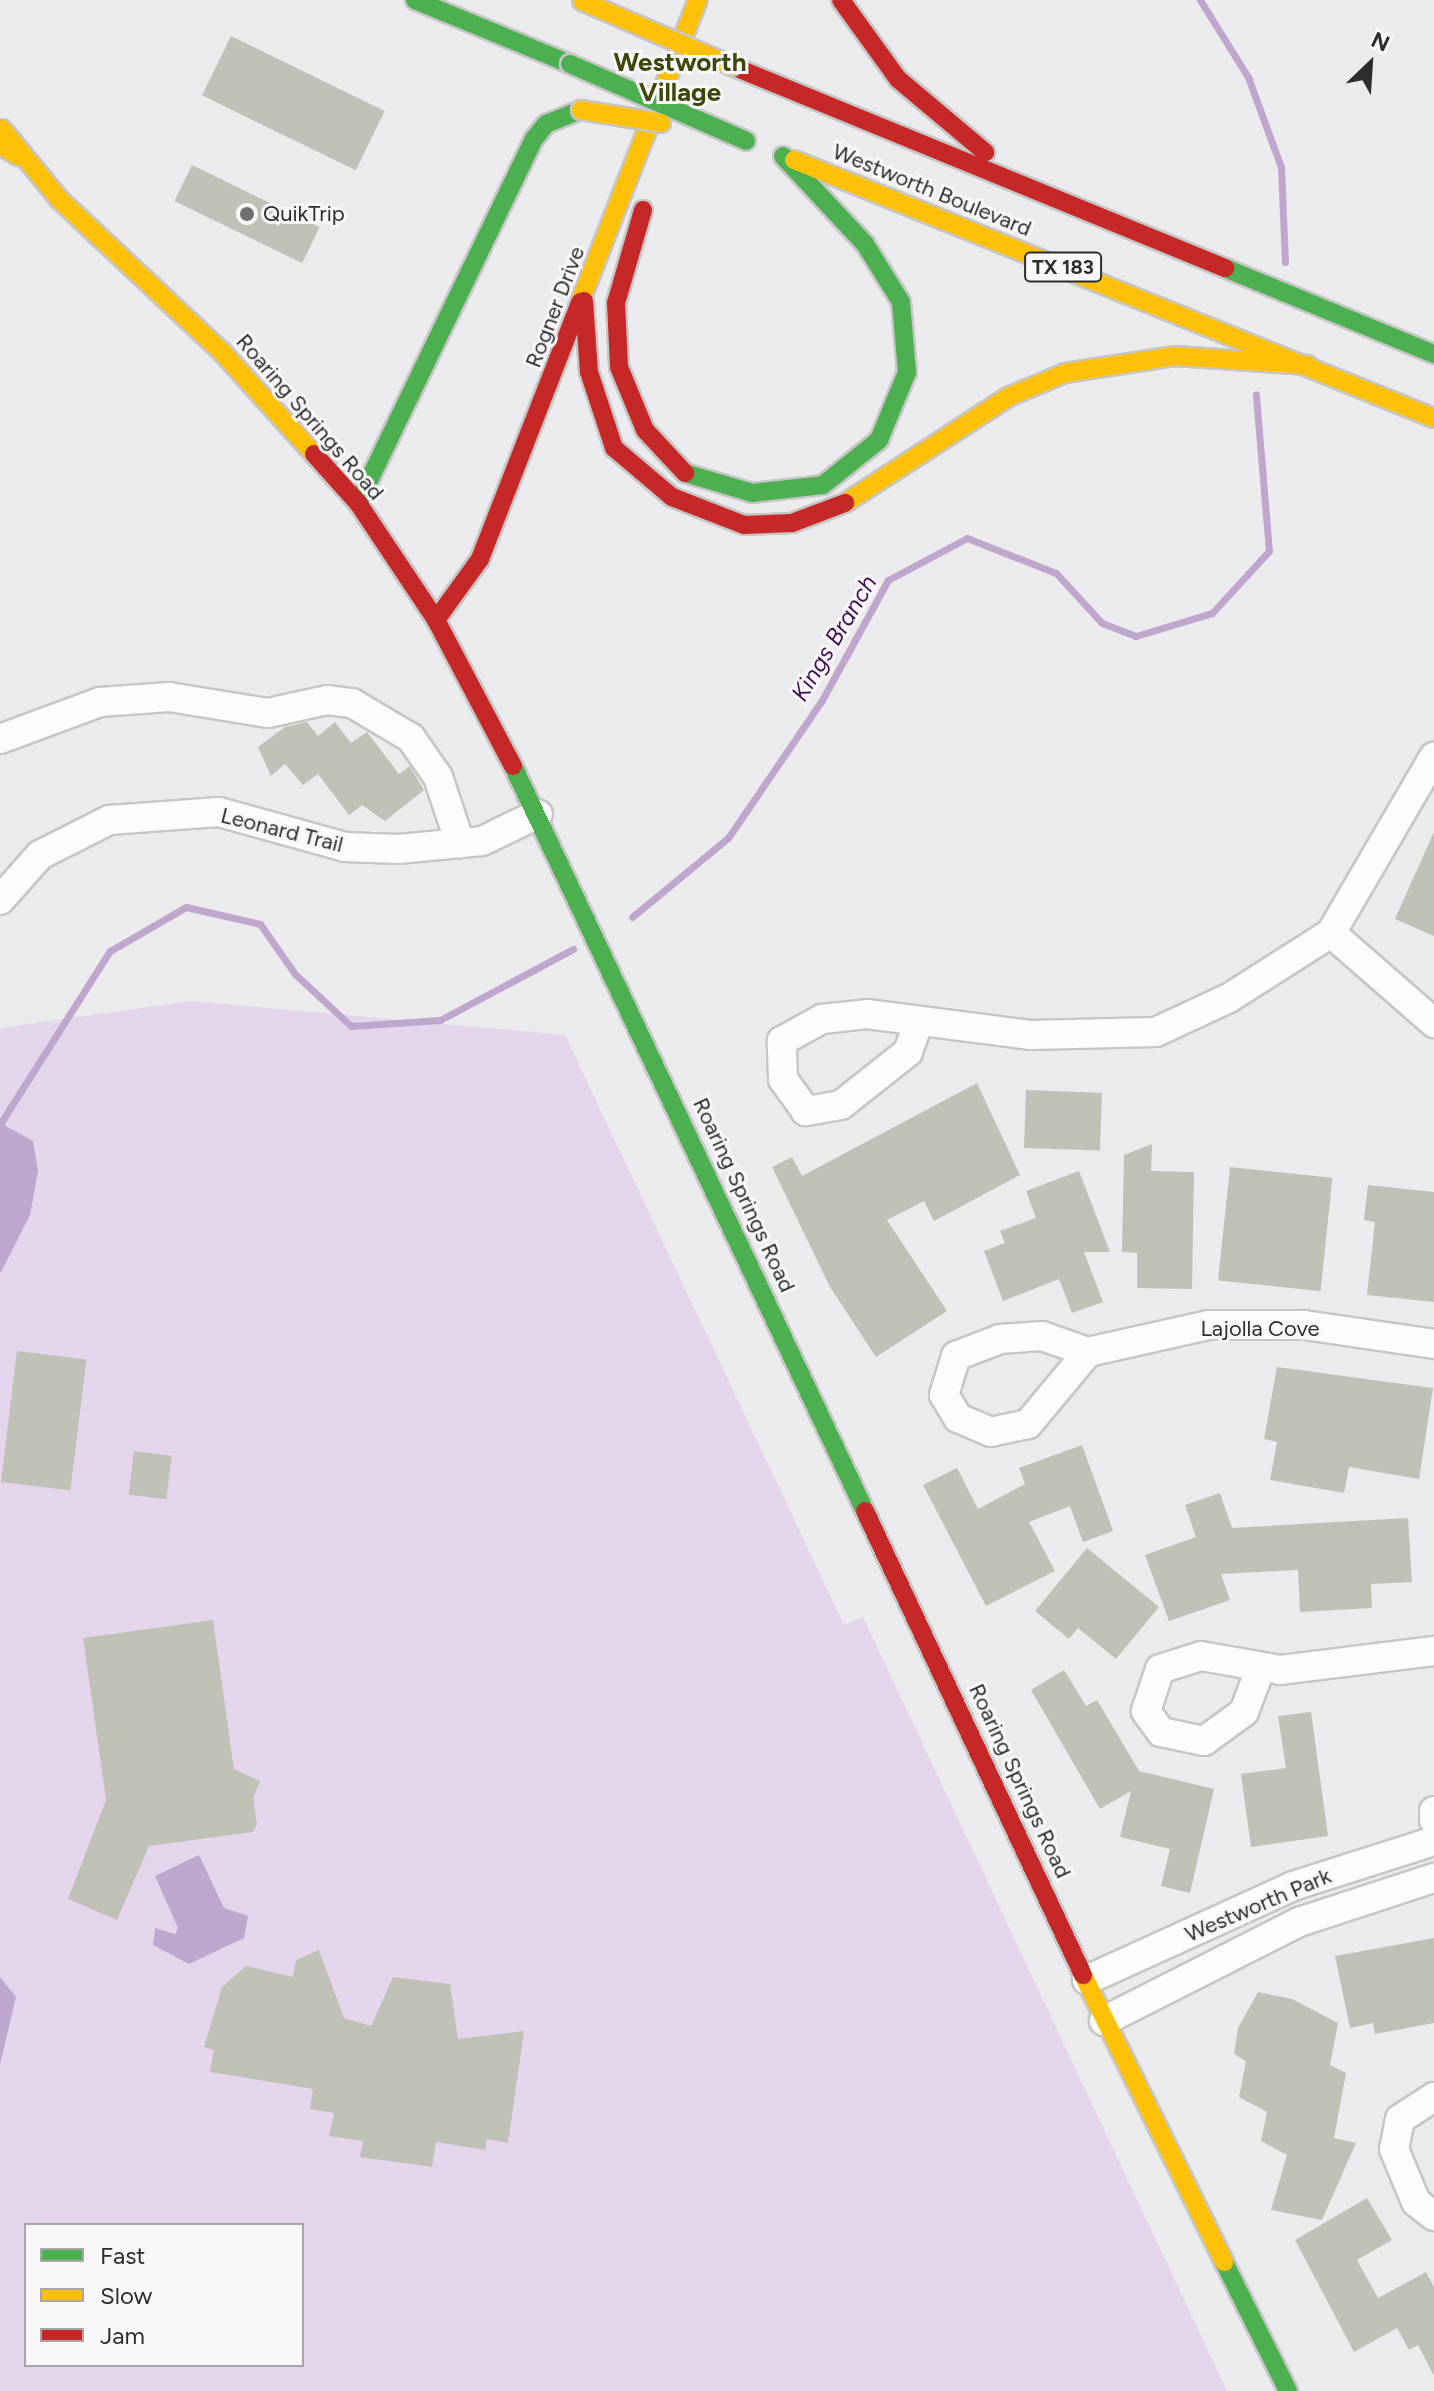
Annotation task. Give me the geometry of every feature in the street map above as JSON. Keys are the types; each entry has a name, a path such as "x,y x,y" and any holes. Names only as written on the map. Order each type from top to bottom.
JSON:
{"main road":[{"name":"Westworth Boulevard","path":"415,0 746,141 1434,418"},
{"name":"Westworth Boulevard","path":"581,0 732,66 1434,354"},
{"name":"Rogner Drive","path":"436,620 480,559 584,301 698,0"},
{"path":"841,0 898,79 957,133 1050,195"},
{"path":"668,149 711,30"},
{"path":"358,503 534,139 546,124 581,110 746,141"},
{"name":"Roaring Springs Road","path":"0,126 18,156 222,352 358,503 436,620 538,814 1104,2021 1288,2391"},
{"path":"0,145 18,156"},
{"path":"653,187 643,210 616,303 619,367 645,430 687,475 752,493 823,485 879,440 907,372 907,336 901,302 865,244 783,156"},
{"path":"584,301 589,372 614,448 672,497 744,525 792,523 836,509 1008,397 1065,373 1175,356 1308,365"}],"street":[{"path":"0,739 100,702 169,697 268,713 327,700 352,703 411,738 438,777 460,843"},
{"path":"918,1024 908,1052 841,1105 806,1111 783,1079 782,1041 822,1019 867,1014 918,1024 1030,1035 1156,1032 1229,998 1331,933 1434,757"},
{"name":"Leonard Trail","path":"4,887 69,836 109,820 219,812 345,847 482,841 538,814"},
{"path":"1331,933 1433,1022"},
{"name":"Lajolla Cove","path":"1088,1352 1209,1325 1304,1325 1434,1344"},
{"path":"1042,1336 1088,1352 1028,1424 991,1432 958,1418 944,1395 956,1356 1000,1339 1042,1336"},
{"path":"1261,1667 1434,1651"},
{"path":"1434,1811 1434,1820"},
{"name":"Westworth Park","path":"1087,1980 1293,1886 1434,1841"},
{"name":"Westworth Park","path":"1104,2021 1299,1922 1434,1878"},
{"path":"1434,2097 1400,2119 1394,2149 1416,2202 1434,2216"}],"shaded area":[{"path":"191,1001 565,1035 844,1625 863,1617 1227,2391 0,2391 0,1028"},
{"path":"0,1123 33,1141 38,1171 30,1215 0,1274"},
{"path":"199,1855 224,1908 248,1916 244,1938 189,1964 153,1945 155,1928 175,1934 178,1928 155,1876"},
{"path":"0,1977 16,1997 0,2065"}],"building":[{"name":"QuikTrip","path":"231,36 385,111 356,170 202,95"},
{"name":"QuikTrip","path":"192,165 320,227 302,263 174,201"},
{"path":"307,722 318,736 335,722 351,743 367,732 399,774 410,766 424,790 385,821 362,805 349,815 318,774 303,785 285,764 271,776 258,747 285,727"},
{"path":"1434,832 1434,936 1395,919"},
{"path":"977,1083 1020,1175 934,1221 924,1201 887,1220 947,1311 876,1357 830,1287 772,1167 792,1157 802,1176"},
{"path":"1026,1090 1102,1093 1100,1151 1024,1148"},
{"path":"1152,1144 1151,1171 1194,1172 1192,1289 1137,1288 1137,1253 1122,1252 1124,1155"},
{"path":"1230,1167 1332,1178 1321,1291 1218,1280"},
{"path":"1079,1171 1110,1252 1084,1252 1103,1302 1072,1313 1059,1279 1003,1301 984,1251 1005,1243 1000,1231 1036,1218 1026,1191"},
{"path":"1368,1185 1434,1192 1434,1302 1367,1295 1375,1222 1364,1220"},
{"path":"17,1351 86,1360 70,1491 1,1482"},
{"path":"1277,1367 1433,1388 1419,1479 1349,1467 1344,1493 1270,1480 1277,1442 1264,1439"},
{"path":"1082,1445 1113,1531 1083,1542 1070,1506 1029,1522 1055,1571 986,1606 923,1485 957,1468 978,1509 1025,1484 1019,1468"},
{"path":"134,1451 172,1456 166,1499 129,1495"},
{"path":"1220,1493 1232,1528 1408,1518 1412,1582 1371,1584 1372,1608 1300,1612 1298,1570 1221,1574 1230,1600 1169,1621 1145,1555 1196,1537 1185,1505"},
{"path":"1087,1548 1159,1607 1116,1659 1078,1628 1069,1639 1035,1611"},
{"path":"213,1620 234,1769 260,1781 253,1798 257,1824 253,1832 149,1846 117,1920 68,1899 106,1800 83,1638"},
{"path":"1064,1670 1086,1706 1097,1700 1139,1771 1214,1789 1190,1893 1161,1886 1170,1849 1120,1837 1131,1791 1100,1809 1031,1690"},
{"path":"1311,1712 1328,1836 1251,1847 1241,1774 1286,1768 1278,1716"},
{"path":"1434,1938 1434,2023 1375,2034 1373,2023 1350,2028 1335,1956"},
{"path":"319,1950 344,2018 371,2026 393,1977 450,1984 458,2039 524,2031 508,2143 487,2139 485,2150 436,2142 432,2167 360,2157 363,2141 329,2136 334,2113 310,2109 313,2089 210,2072 214,2050 204,2047 222,1987 246,1966 293,1977 296,1960"},
{"path":"1258,1992 1292,1999 1338,2023 1330,2065 1346,2073 1334,2138 1356,2143 1322,2220 1271,2210 1287,2155 1261,2141 1267,2112 1239,2097 1246,2061 1234,2054 1238,2028"},
{"path":"1367,2198 1392,2240 1357,2260 1378,2298 1426,2272 1434,2287 1434,2376 1418,2345 1409,2350 1397,2328 1354,2352 1295,2240"}],"waterway":[{"name":"Kings Branch","path":"1200,0 1248,77 1281,167 1285,262"},
{"name":"Kings Branch","path":"632,917 728,838 822,700 888,580 967,538 1056,573 1102,623 1136,636 1212,613 1269,551 1256,395"},
{"name":"Kings Branch","path":"0,1124 110,951 186,907 260,924 295,974 351,1026 440,1020 573,949"}],"traffic: fast":[{"path":"415,0 570,64"},
{"path":"570,64 746,141"},
{"path":"358,503 534,139 546,124 581,110"},
{"path":"685,473 752,493 823,485 879,440 907,372 901,302 865,244 783,156"},
{"path":"1225,268 1434,354"},
{"path":"513,766 865,1511"},
{"path":"1224,2262 1288,2391"}],"traffic: slow":[{"path":"580,302 698,0"},
{"path":"582,1 732,66"},
{"path":"581,110 661,123"},
{"path":"2,129 59,199 222,352 314,454"},
{"path":"0,145 18,156"},
{"path":"794,160 1434,418"},
{"path":"845,503 1008,397 1065,373 1175,356 1308,365"},
{"path":"1083,1975 1224,2262"}],"traffic: jam":[{"path":"841,0 898,79 985,152"},
{"path":"732,66 1225,268"},
{"path":"643,210 616,303 619,367 645,430 685,473"},
{"path":"584,301 589,372 614,448 672,497 744,525 792,523 845,503"},
{"path":"436,620 480,559 580,302"},
{"path":"314,454 358,503 436,620 513,766"},
{"path":"865,1511 1083,1975"}],"place":[{"name":"QuikTrip","path":"247,214"}],"district":[{"name":"Westworth Village","path":"680,78"}]}
